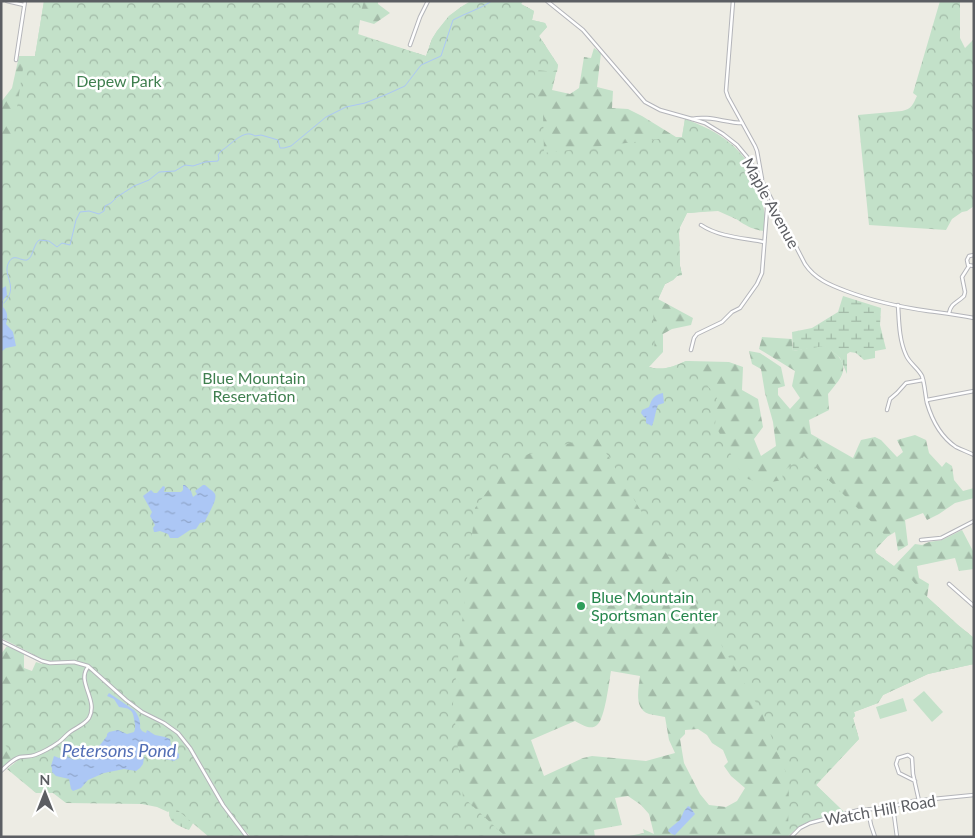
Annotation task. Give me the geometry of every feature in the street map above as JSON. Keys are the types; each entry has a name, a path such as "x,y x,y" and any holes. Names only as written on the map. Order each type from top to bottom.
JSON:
{"street":[{"path":"7,1 24,3 16,60"},
{"path":"410,45 428,1"},
{"name":"Maple Avenue","path":"547,1 583,30 645,102 660,110 692,119 711,127 730,139 748,158 762,181 810,272 822,281 864,298 898,306 974,318"},
{"path":"691,350 697,334 722,322 732,312 742,306 762,273 767,204 757,151 726,91 732,1"},
{"path":"692,119 705,118 742,123"},
{"path":"701,225 718,233 764,242"},
{"path":"969,266 967,258 974,255"},
{"path":"969,266 974,266"},
{"path":"949,314 954,303 964,296 962,277 969,266"},
{"path":"898,306 901,338 905,354 918,370 923,380 927,400 936,424 947,439 974,455"},
{"path":"888,410 890,399 904,384 923,380"},
{"path":"927,400 974,391"},
{"path":"921,540 941,538 974,521"},
{"path":"949,584 974,606"},
{"path":"1,641 42,661 50,663 74,662 88,666 126,700 142,712 164,723 182,737 222,805 247,837"},
{"path":"1,771 17,758 35,755 59,742 87,720 91,713 92,705 84,678 88,666"},
{"path":"915,781 899,773 896,764 897,759 901,756 908,755 912,758 920,801"},
{"name":"Watch Hill Road","path":"790,837 800,828 810,823 859,810 893,807 907,802 974,795"},
{"path":"893,807 897,837"},
{"path":"868,810 875,837"}],"green space":[{"name":"Blue Mountain Reservation","path":"44,1 378,1 378,4 390,13 374,24 360,20 358,34 426,56 432,39 449,16 471,1 523,1 521,4 534,11 532,20 545,23 547,27 539,36 558,65 552,90 570,94 579,88 584,57 591,58 594,48 601,53 597,87 613,91 612,108 628,109 676,137 682,137 685,119 703,126 721,136 734,147 754,171 736,219 718,211 687,213 679,233 682,275 665,284 658,299 693,318 691,325 672,329 663,334 663,352 649,367 672,367 689,361 729,362 743,367 742,390 758,399 763,427 754,439 761,456 776,446 773,422 761,369 752,364 749,351 760,353 781,367 785,386 778,388 778,395 790,409 800,398 792,386 795,371 759,349 762,337 792,339 793,351 825,346 838,356 842,361 843,371 839,381 828,394 829,410 809,420 811,434 853,458 861,440 875,437 881,440 897,457 903,452 897,440 915,435 926,440 929,453 942,467 946,462 952,466 954,480 963,491 974,488 974,498 955,503 927,520 923,513 905,520 908,545 898,551 895,532 887,537 875,550 876,553 894,566 915,544 922,545 942,540 962,530 974,553 974,569 959,571 955,558 917,566 919,578 929,584 927,597 974,638 974,664 928,674 883,695 878,703 854,712 855,716 853,718 859,739 816,785 844,812 807,823 787,837 624,837 644,833 643,829 654,834 649,814 641,805 628,796 615,798 622,825 594,830 595,837 251,837 109,683 38,657 1,638 1,102 12,88 19,56 35,56","holes":["611,671 640,676 639,703 644,711 649,714 665,717 669,740 675,753 646,761 592,756 583,758 544,776 531,740 575,721 589,727 595,727 602,716","698,729 707,735 712,743 723,750 728,762 724,766 731,776 745,788 737,801 726,807 709,805 700,794 684,763 680,739 685,734 685,730"]},
{"name":"Blue Mountain Reservation","path":"44,1 364,1 360,15 358,35 426,56 432,39 449,16 471,1 523,1 521,4 534,11 532,20 545,23 547,27 539,36 558,65 557,72 535,70 538,111 543,112 544,153 682,137 685,119 724,139 743,157 757,181 765,215 764,231 751,228 720,211 687,213 679,233 682,275 665,284 653,311 654,353 648,367 672,367 689,361 717,398 714,411 716,415 715,425 739,469 748,479 754,481 754,485 762,481 783,480 782,472 804,456 887,537 875,550 876,553 911,579 924,594 974,638 974,664 928,674 883,695 878,703 854,712 855,716 853,718 859,739 816,785 844,812 807,823 788,836 789,780 761,711 596,436 511,459 475,508 453,703 463,797 506,837 251,837 247,832 243,837 209,837 174,807 168,812 157,807 142,804 66,803 53,793 36,793 7,769 17,761 1,739 1,705 42,664 43,659 1,638 1,150 10,152 25,56 35,56"},
{"path":"940,1 960,1 960,38 965,48 974,39 974,206 952,219 946,230 869,225 858,115 902,111 912,106 917,96 913,93"},
{"path":"843,296 881,308 880,325 886,349 875,351 875,358 864,360 856,353 850,352 847,354 847,374 840,358 824,346 793,351 792,332 812,328 838,312"},
{"path":"7,646 24,654 24,668 32,671 36,662 42,664 15,758 1,769 1,654"},
{"path":"924,691 943,712 932,722 913,700"},
{"path":"903,698 907,711 880,719 876,707"},
{"path":"170,805 198,815 189,830 173,822 169,815"}],"water":[{"path":"6,286 7,295 3,300 3,307 7,315 6,324 13,332 16,346 6,348 1,352 1,289"},
{"path":"663,393 664,403 658,405 652,426 646,423 646,418 641,413 642,410 649,407 654,397"},
{"path":"183,485 191,491 193,497 197,494 195,491 203,485 215,494 214,504 205,522 200,523 196,529 190,530 178,538 170,538 168,534 160,531 154,532 153,528 155,525 150,516 152,512 143,496 151,490 157,493 163,486 165,487 164,492 181,492"},
{"name":"Petersons Pond","path":"109,693 134,710 139,718 142,731 146,733 147,730 155,735 170,739 171,746 179,754 179,758 174,761 165,759 158,753 148,749 140,750 144,758 143,764 136,771 124,769 104,773 88,780 81,788 73,791 69,779 56,776 52,772 51,766 54,756 59,758 63,754 77,760 100,745 109,732 118,730 127,734 134,732 133,713 119,707 114,699 107,696"},
{"path":"688,806 695,814 675,835 672,834 668,831 669,829 680,820"}],"waterway":[{"path":"4,303 11,286 7,272 11,259 29,259 39,240 49,241 57,247 62,243 70,245 76,220 80,212 89,211 99,214 104,211 105,206 117,197 134,186 149,180 159,172 175,171 185,165 193,166 205,162 218,161 218,155 221,151 246,134 261,135 278,140 280,148 291,146 326,117 346,107 365,103 405,86 421,65 441,56 453,20 492,1"}],"place":[{"name":"Blue Mountain Sportsman Center","path":"581,606"}],"park label":[{"name":"Depew Park","path":"119,81"}]}
